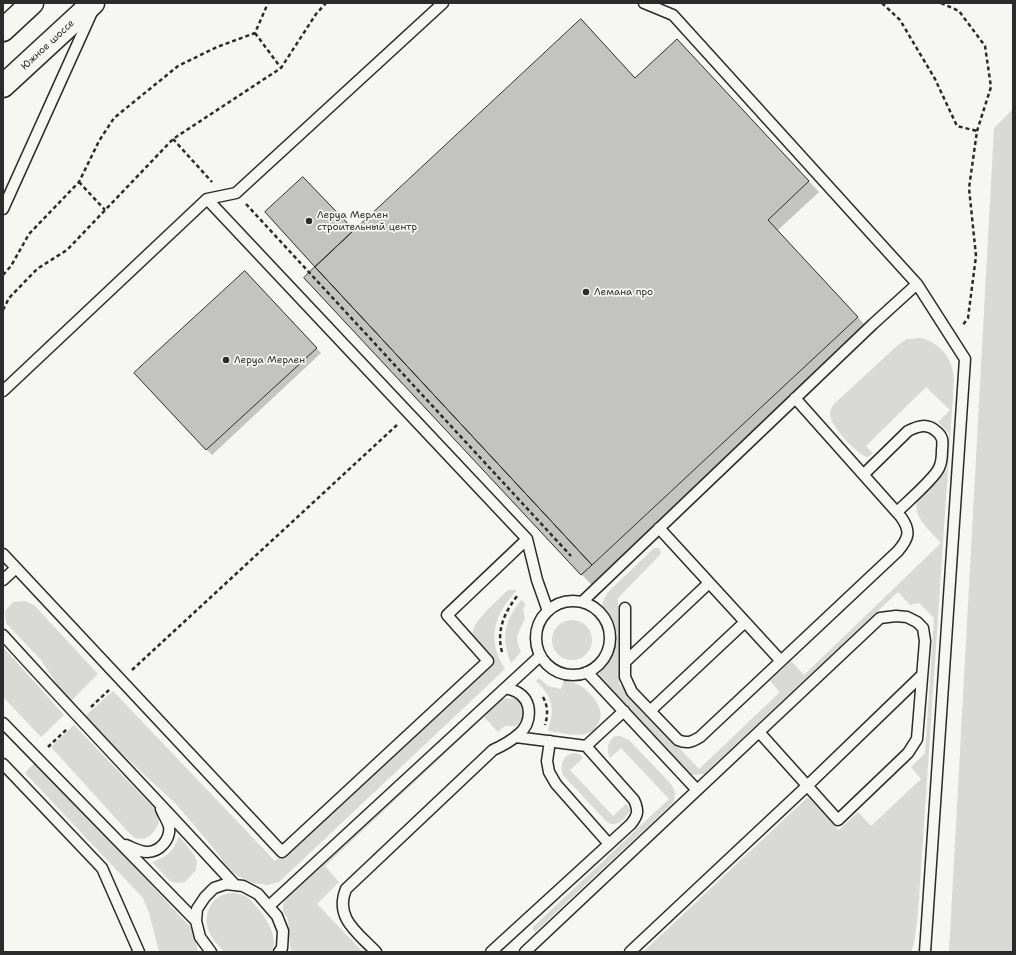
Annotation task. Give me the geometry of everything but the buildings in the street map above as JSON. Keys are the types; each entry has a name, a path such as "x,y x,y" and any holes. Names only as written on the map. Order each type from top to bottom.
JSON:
{"main road":[{"path":"3,30 32,3"},
{"name":"Южное шоссе","path":"3,86 95,3"}],"lane":[{"path":"3,209 95,3"},
{"path":"3,391 207,199 236,194 442,3"},
{"path":"644,3 673,15 917,284 965,359 925,952"},
{"path":"207,199 528,539 537,580 548,610"},
{"path":"582,602 795,398 917,284"},
{"path":"625,608 625,677 628,685 632,692 678,740 692,742 700,737 905,543 908,534 907,526 897,512 795,398"},
{"path":"864,474 908,431 924,425 939,433 943,438 942,459 937,472 897,512"},
{"path":"659,528 781,661"},
{"path":"3,554 282,852 488,661 447,615 528,539"},
{"path":"3,580 16,568"},
{"path":"625,662 709,583"},
{"path":"570,601 582,602 594,607 603,616 608,626 610,639 608,651 602,662 593,670 582,675 569,676 557,673 547,666 540,656 536,644 536,632 540,620 548,610 558,604 570,601"},
{"path":"525,952 880,618 907,616 923,628 925,641 917,739 908,753 838,820 759,732"},
{"path":"650,711 745,622"},
{"path":"3,635 78,718 156,799 235,885"},
{"path":"269,906 540,656"},
{"path":"587,672 697,790"},
{"path":"630,952 807,786 922,675"},
{"path":"376,952 347,921 342,910 342,898 346,889 492,750 509,742 521,733 528,721 530,710 526,700 517,692 505,688"},
{"path":"586,746 624,711"},
{"path":"3,723 196,920"},
{"path":"491,952 631,824 637,816 638,808 634,800 586,746 516,737"},
{"path":"550,741 547,761 549,772 556,784 610,844"},
{"path":"3,764 102,868 139,952"},
{"path":"122,844 140,851 150,852 162,847 168,838 169,826 156,799"},
{"path":"211,952 200,937 196,920 197,909 205,897 214,888 226,884 243,886 258,894 269,906 277,916 283,931 282,951"}],"path":[{"path":"3,275 11,266 29,234 79,182 99,141 114,118 178,66 217,47 256,33 268,3"},
{"path":"3,310 9,298 37,269 67,250 173,139 281,68 316,14 326,3"},
{"path":"882,3 900,20 904,26 935,79 957,126 977,131"},
{"path":"941,3 959,11 985,46 991,87 977,131 969,188 976,256 968,318 952,338"},
{"path":"256,33 281,68"},
{"path":"173,139 212,182 236,194 572,556"},
{"path":"79,182 105,210"},
{"path":"37,758 78,718 426,398"},
{"path":"503,658 499,635 506,612 518,595"}],"shaded area":[{"path":"1013,109 1013,952 949,952 994,128"},
{"path":"921,338 928,340 945,353 951,365 954,380 918,913 914,944 911,952 643,952 808,797 839,830 858,812 871,826 921,779 911,767 925,753 934,618 919,603 910,605 898,592 704,774 692,775 685,770 599,678 599,675 611,651 613,642 611,628 602,609 603,600 608,592 654,548 659,548 661,552 660,555 618,598 619,684 699,769 780,692 770,681 791,661 804,675 941,543 920,519 916,508 917,502 947,470 949,433 938,422 950,410 926,387 866,446 873,454 867,457 852,446 841,435 833,423 830,415 834,404 898,345 907,339"},
{"path":"508,590 517,590 509,599 498,618 494,637 499,658 505,669 279,882 268,885 253,883 236,875 227,867 215,850 176,804 83,718 113,691 275,861 492,660 473,639 473,631 478,620"},
{"path":"521,600 526,604 523,609 525,618 517,636 521,652 511,663 506,645 506,630 511,615"},
{"path":"26,601 35,606 98,674 69,703 41,660 6,623 5,611 13,602"},
{"path":"572,620 580,622 586,626 590,632 592,640 590,648 586,654 580,658 572,660 564,658 558,654 554,648 552,640 554,632 558,626 564,622"},
{"path":"3,647 64,715 41,737 3,697"},
{"path":"539,678 548,686 561,689 564,680 579,685 588,691 599,706 601,717 595,729 579,735 548,731 552,710 551,704 546,692 536,681"},
{"path":"513,698 522,705 524,712 524,715 518,725 505,726 498,732 484,717 325,866 339,882 317,904 363,952 292,952 289,926 287,918 283,912 284,901 289,893 500,699"},
{"path":"74,725 155,809 159,817 159,821 154,831 148,837 139,839 130,834 51,747"},
{"path":"615,736 620,736 629,740 671,784 675,792 674,802 535,932 532,928 669,799 621,748 610,758 608,746 610,741"},
{"path":"573,753 579,754 583,758 570,770 613,816 626,804 631,810 620,822 611,824 607,822 563,775 563,761 566,756"},
{"path":"36,761 191,928 195,936 198,952 159,952 149,913 143,898 25,773"},
{"path":"179,836 195,856 197,863 196,870 185,882 177,883 170,881 152,862 169,853"},
{"path":"228,893 235,893 247,897 268,922 274,938 274,945 271,952 224,952 211,935 208,929 207,918 212,903 221,896"}],"place":[{"name":"Леруа Мерлен строительный центр","path":"309,221"},
{"name":"Лемана про","path":"586,292"},
{"name":"Леруа Мерлен","path":"226,360"}]}
